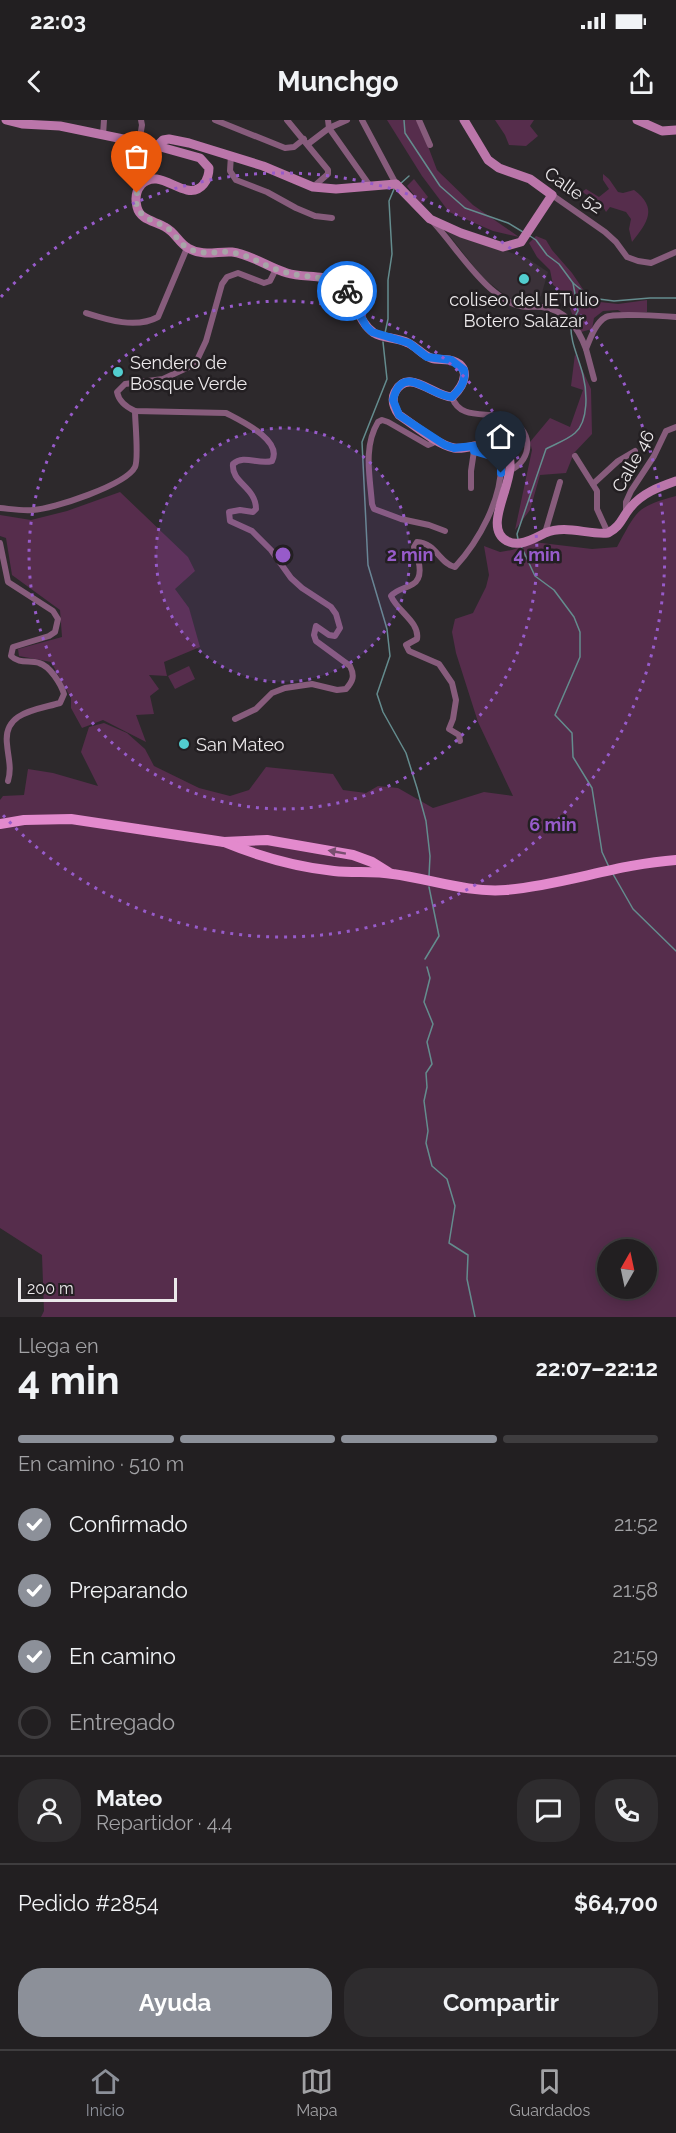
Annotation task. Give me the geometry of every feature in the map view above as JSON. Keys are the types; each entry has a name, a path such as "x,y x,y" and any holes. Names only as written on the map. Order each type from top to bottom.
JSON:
{"main road":[{"path":"6,120 69,124 103,135 200,158 209,168 209,175 201,187 187,190 156,179 140,187 136,198 140,213 146,219 172,231 187,248 206,254 237,253 276,270 336,282 346,290 366,326 372,332 409,343 432,359 451,360 459,365 464,370 465,376 463,384 452,397 444,397 417,382 409,381 399,386 394,393 393,400 399,415 435,439 454,448 474,448 495,444 503,448 509,456 509,471 496,523 498,533 503,539 511,543 521,543 559,529 608,534 620,525 626,513 640,498 676,481"},
{"name":"Calle 52","path":"464,120 488,160 499,168 530,179 552,195"},
{"path":"638,120 662,131 676,130"},
{"path":"157,146 170,139 231,155 313,188 397,186 430,219 461,233 503,247 520,242 552,195"},
{"path":"0,824 48,818 100,822 223,842 361,857 393,874"},
{"path":"253,846 334,871 393,874 459,887 503,890 544,885 627,867 676,860"},
{"path":"360,872 361,857"},
{"path":"360,872 372,862"}],"street":[{"path":"103,135 104,120"},
{"path":"140,142 141,120"},
{"path":"215,120 285,148 306,142 347,120"},
{"path":"287,120 328,170 328,174 313,188"},
{"path":"328,120 329,128 370,186"},
{"path":"362,120 397,186"},
{"path":"419,120 430,145"},
{"path":"231,155 230,171 236,180 267,192 315,216 332,218"},
{"name":"Calle 52","path":"552,195 605,232 627,256 651,263 676,252"},
{"path":"430,219 491,290 507,301 521,306 549,308 560,312 570,321 582,336 594,379"},
{"path":"86,313 120,322 143,321 158,317 187,248"},
{"path":"235,719 256,709 272,693 285,688 312,684 337,690 346,689 353,679 350,666 316,641 314,635 316,626 334,636 340,628 339,622 331,607 297,583 271,550 252,531 230,520 229,512 233,510 254,512 256,509 254,495 236,478 232,464 237,460 245,459 266,463 272,461 273,448 268,440 226,413 135,411 118,399 117,392 120,388 136,381 163,379 191,366 203,350 221,287 227,277 238,273 264,283 270,281 276,270"},
{"path":"586,349 599,323 606,317 676,316"},
{"path":"452,397 460,409 480,415 506,417 516,423 528,441 528,450 519,466 509,471"},
{"path":"0,508 34,510 75,500 122,481 135,468 135,411"},
{"path":"435,439 428,445 388,422 382,420 378,422 370,439 368,455 372,504 374,509 386,514 445,531"},
{"name":"Calle 46","path":"626,513 626,502 631,491 654,456 666,431 675,427"},
{"path":"460,741 459,735 449,729 456,700 452,683 439,664 408,651 406,645 417,639 418,633 415,626 391,597 393,593 412,585 418,579 419,564 414,547 417,542 424,543 452,567 461,561 488,517 500,483 501,463 498,458 474,448 471,488"},
{"path":"593,484 618,461 635,451"},
{"path":"575,456 593,484 598,496 597,509 608,534"},
{"path":"545,533 560,482"},
{"path":"0,543 8,582 53,611 58,619 55,632 13,647 11,656 16,660 45,665 64,694 60,703 19,715 9,724 6,741 11,760 8,781"}],"shaded area":[{"path":"387,120 416,120 437,170 473,205 519,237 493,231 449,212 422,176"},
{"path":"495,120 534,120 530,126 538,136 526,146 509,145"},
{"path":"603,174 618,192 634,190 646,203 648,215 646,222 632,242 629,229 631,219 626,212 610,207 606,212 601,203 582,192 586,189 599,197 609,189 603,180"},
{"path":"414,179 428,197 421,204 407,186"},
{"path":"446,231 527,258 548,272 541,296 533,302 510,299 482,277"},
{"path":"536,236 546,240 591,301 618,304 647,300 647,312 624,314 618,310 603,311 594,318 592,329 581,332 567,300 553,285 550,270 537,257 529,243"},
{"path":"575,354 591,389 592,434 574,453 566,473 540,475 530,510 515,530 532,450 530,442 550,418 570,427 583,390 571,386"},
{"path":"120,492 188,557 195,571 175,589 189,608 200,647 164,662 167,676 149,675 159,689 150,696 154,714 136,715 146,742 103,720 82,728 71,708 71,698 51,662 19,656 18,649 62,637 60,610 12,575 6,538 0,536 0,515 31,520 67,511"},
{"path":"676,496 676,1317 41,1317 44,1311 42,1255 0,1228 0,800 3,796 24,795 28,769 53,773 98,786 81,752 89,727 104,723 127,733 145,749 154,766 199,788 230,796 249,790 266,767 333,774 343,790 366,793 378,786 398,788 433,808 484,792 513,796 478,722 456,653 452,632 455,619 473,613 486,587 489,575 484,546 500,552 533,542 592,549 617,547 634,518 645,507"},
{"path":"189,666 195,679 175,689 168,676"}],"waterway":[{"path":"404,120 405,133 440,186 465,208 508,223 523,232"},
{"path":"400,184 409,176"},
{"path":"385,333 392,254 389,201 394,189"},
{"path":"530,236 536,240 547,255 559,264 573,283 591,298 614,301 676,298"},
{"path":"573,283 578,311 573,320"},
{"path":"518,539 517,534 546,449 575,433 580,428 585,414 584,382 573,344 571,325"},
{"path":"383,342 387,379 362,442 368,565 387,629 390,656 377,694 383,712 406,753 417,788 426,821 430,856 429,876"},
{"path":"521,546 535,576 554,590 574,617 580,632 580,657 555,715 572,733 573,757 592,788 602,852 609,867"},
{"path":"613,874 633,909 676,951"},
{"path":"425,959 439,936 429,887"},
{"path":"427,967 430,978 424,1002 433,1024 427,1042 432,1064 426,1073 427,1087 424,1101 428,1131 426,1143 432,1166 447,1179 455,1206 449,1243 468,1255 467,1279 475,1317"}],"way so far":[{"path":"137,193 137,208 140,213 146,219 172,231 187,248 206,254 237,253 276,270 333,281 347,291"}],"place":[{"name":"coliseo del IETulio Botero Salazar","path":"524,279"},
{"name":"Sendero de Bosque Verde","path":"118,372"},
{"name":"San Mateo","path":"184,744"}],"route":[{"path":"347,291 366,326 372,332 409,343 432,359 451,360 464,370 463,384 452,397 444,397 417,382 409,381 399,386 394,393 393,400 399,415 445,445 454,448 474,446 474,451 498,458 501,463 501,473"}]}
